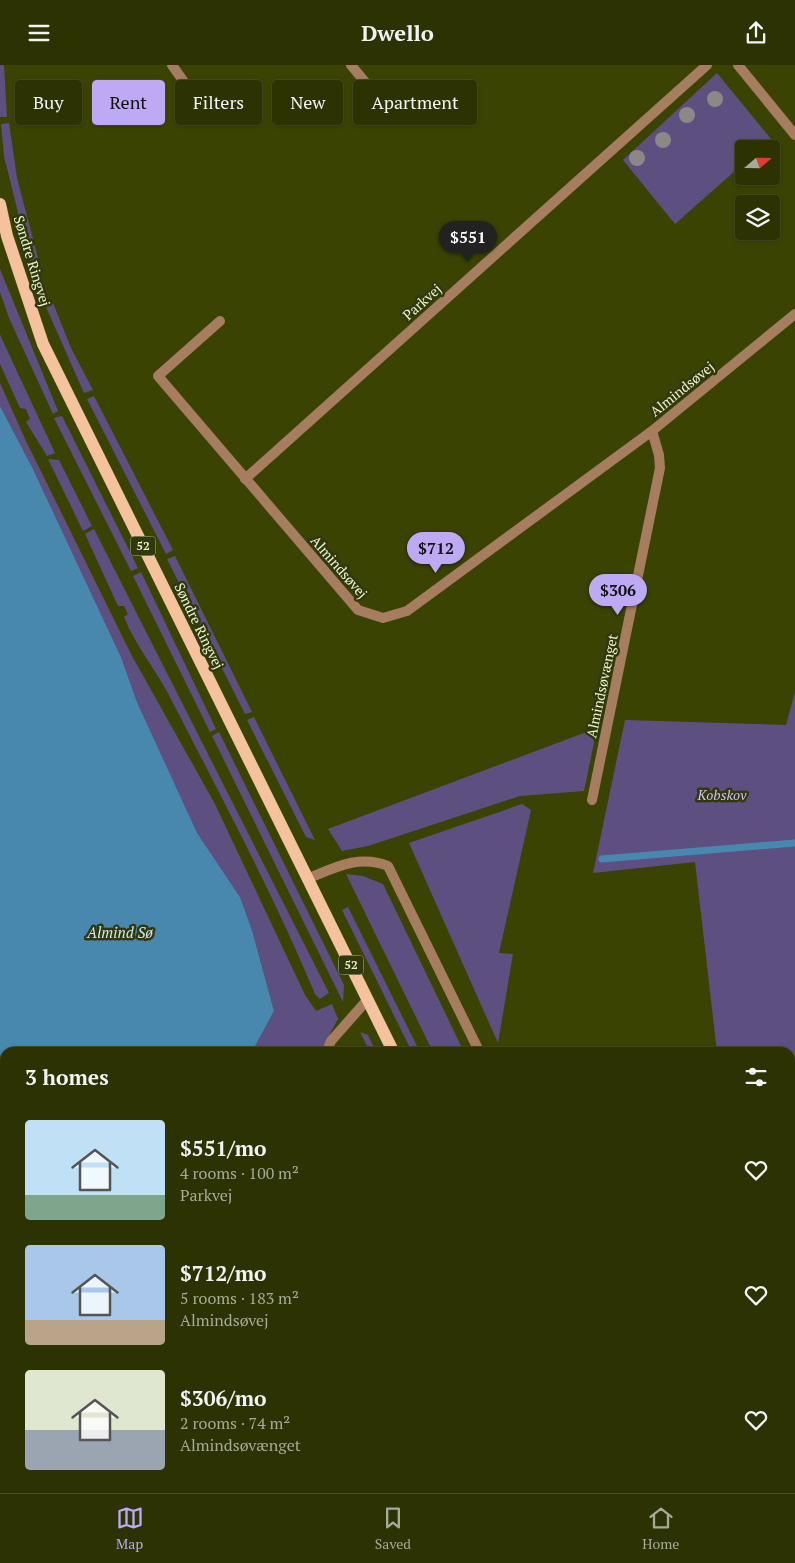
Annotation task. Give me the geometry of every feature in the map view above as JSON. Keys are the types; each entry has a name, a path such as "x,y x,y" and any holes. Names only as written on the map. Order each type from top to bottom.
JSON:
{"main road":[{"name":"Søndre Ringvej","path":"0,204 6,236 43,344 391,1047"}],"street":[{"path":"172,65 183,80"},
{"path":"351,65 363,80"},
{"name":"Parkvej","path":"245,479 707,65"},
{"path":"738,65 795,135"},
{"name":"Almindsøvej","path":"220,321 158,376 358,610 383,618 406,611 652,431 795,314"},
{"name":"Almindsøvænget","path":"592,800 658,477 659,455 652,431"},
{"path":"307,879 353,861 375,861 388,866 477,1047"},
{"path":"328,1047 331,1041 368,999"}],"green space":[{"path":"0,65 4,65 7,117 0,117"},
{"path":"717,73 771,139 735,140 735,171 675,224 623,160"},
{"path":"9,123 17,178 38,258 30,261 4,156 1,124"},
{"path":"0,269 58,411 53,414 9,318 0,292"},
{"path":"53,303 71,348 93,390 84,393 46,307"},
{"path":"0,334 55,453 47,456 26,422 30,419 26,409 20,408 0,364"},
{"path":"0,383 26,441 132,656 215,804 305,995 316,1011 332,1004 338,1019 323,1047 255,1047 274,1011 252,930 240,897 197,834 137,702 121,657 33,469 0,406"},
{"path":"94,396 173,550 166,554 87,399"},
{"path":"62,416 138,568 131,571 54,418"},
{"path":"48,459 59,460 92,526 83,531"},
{"path":"94,529 329,993 320,999 315,994 264,882 171,699 129,628 124,617 128,614 124,606 118,606 85,534"},
{"path":"175,556 252,712 245,714 167,559"},
{"path":"141,572 216,729 210,732 133,576"},
{"name":"Kobskov","path":"795,692 795,1047 716,1047 695,862 593,873 625,720 786,725"},
{"path":"254,717 315,840 306,837 247,720"},
{"path":"597,728 584,791 520,796 368,846 342,851 328,829"},
{"path":"219,732 344,985 343,1002 212,736"},
{"path":"522,804 531,810 499,953 513,954 498,1043 409,843"},
{"path":"346,874 363,876 383,884 462,1047 431,1047"},
{"path":"348,907 418,1047 410,1047 342,910"},
{"path":"360,1032 368,1035 374,1047 368,1047"}],"water":[{"name":"Almind Sø","path":"0,406 33,469 121,657 137,702 197,833 240,897 252,930 274,1011 255,1047 0,1047"}],"waterway":[{"path":"602,859 795,843"}]}
